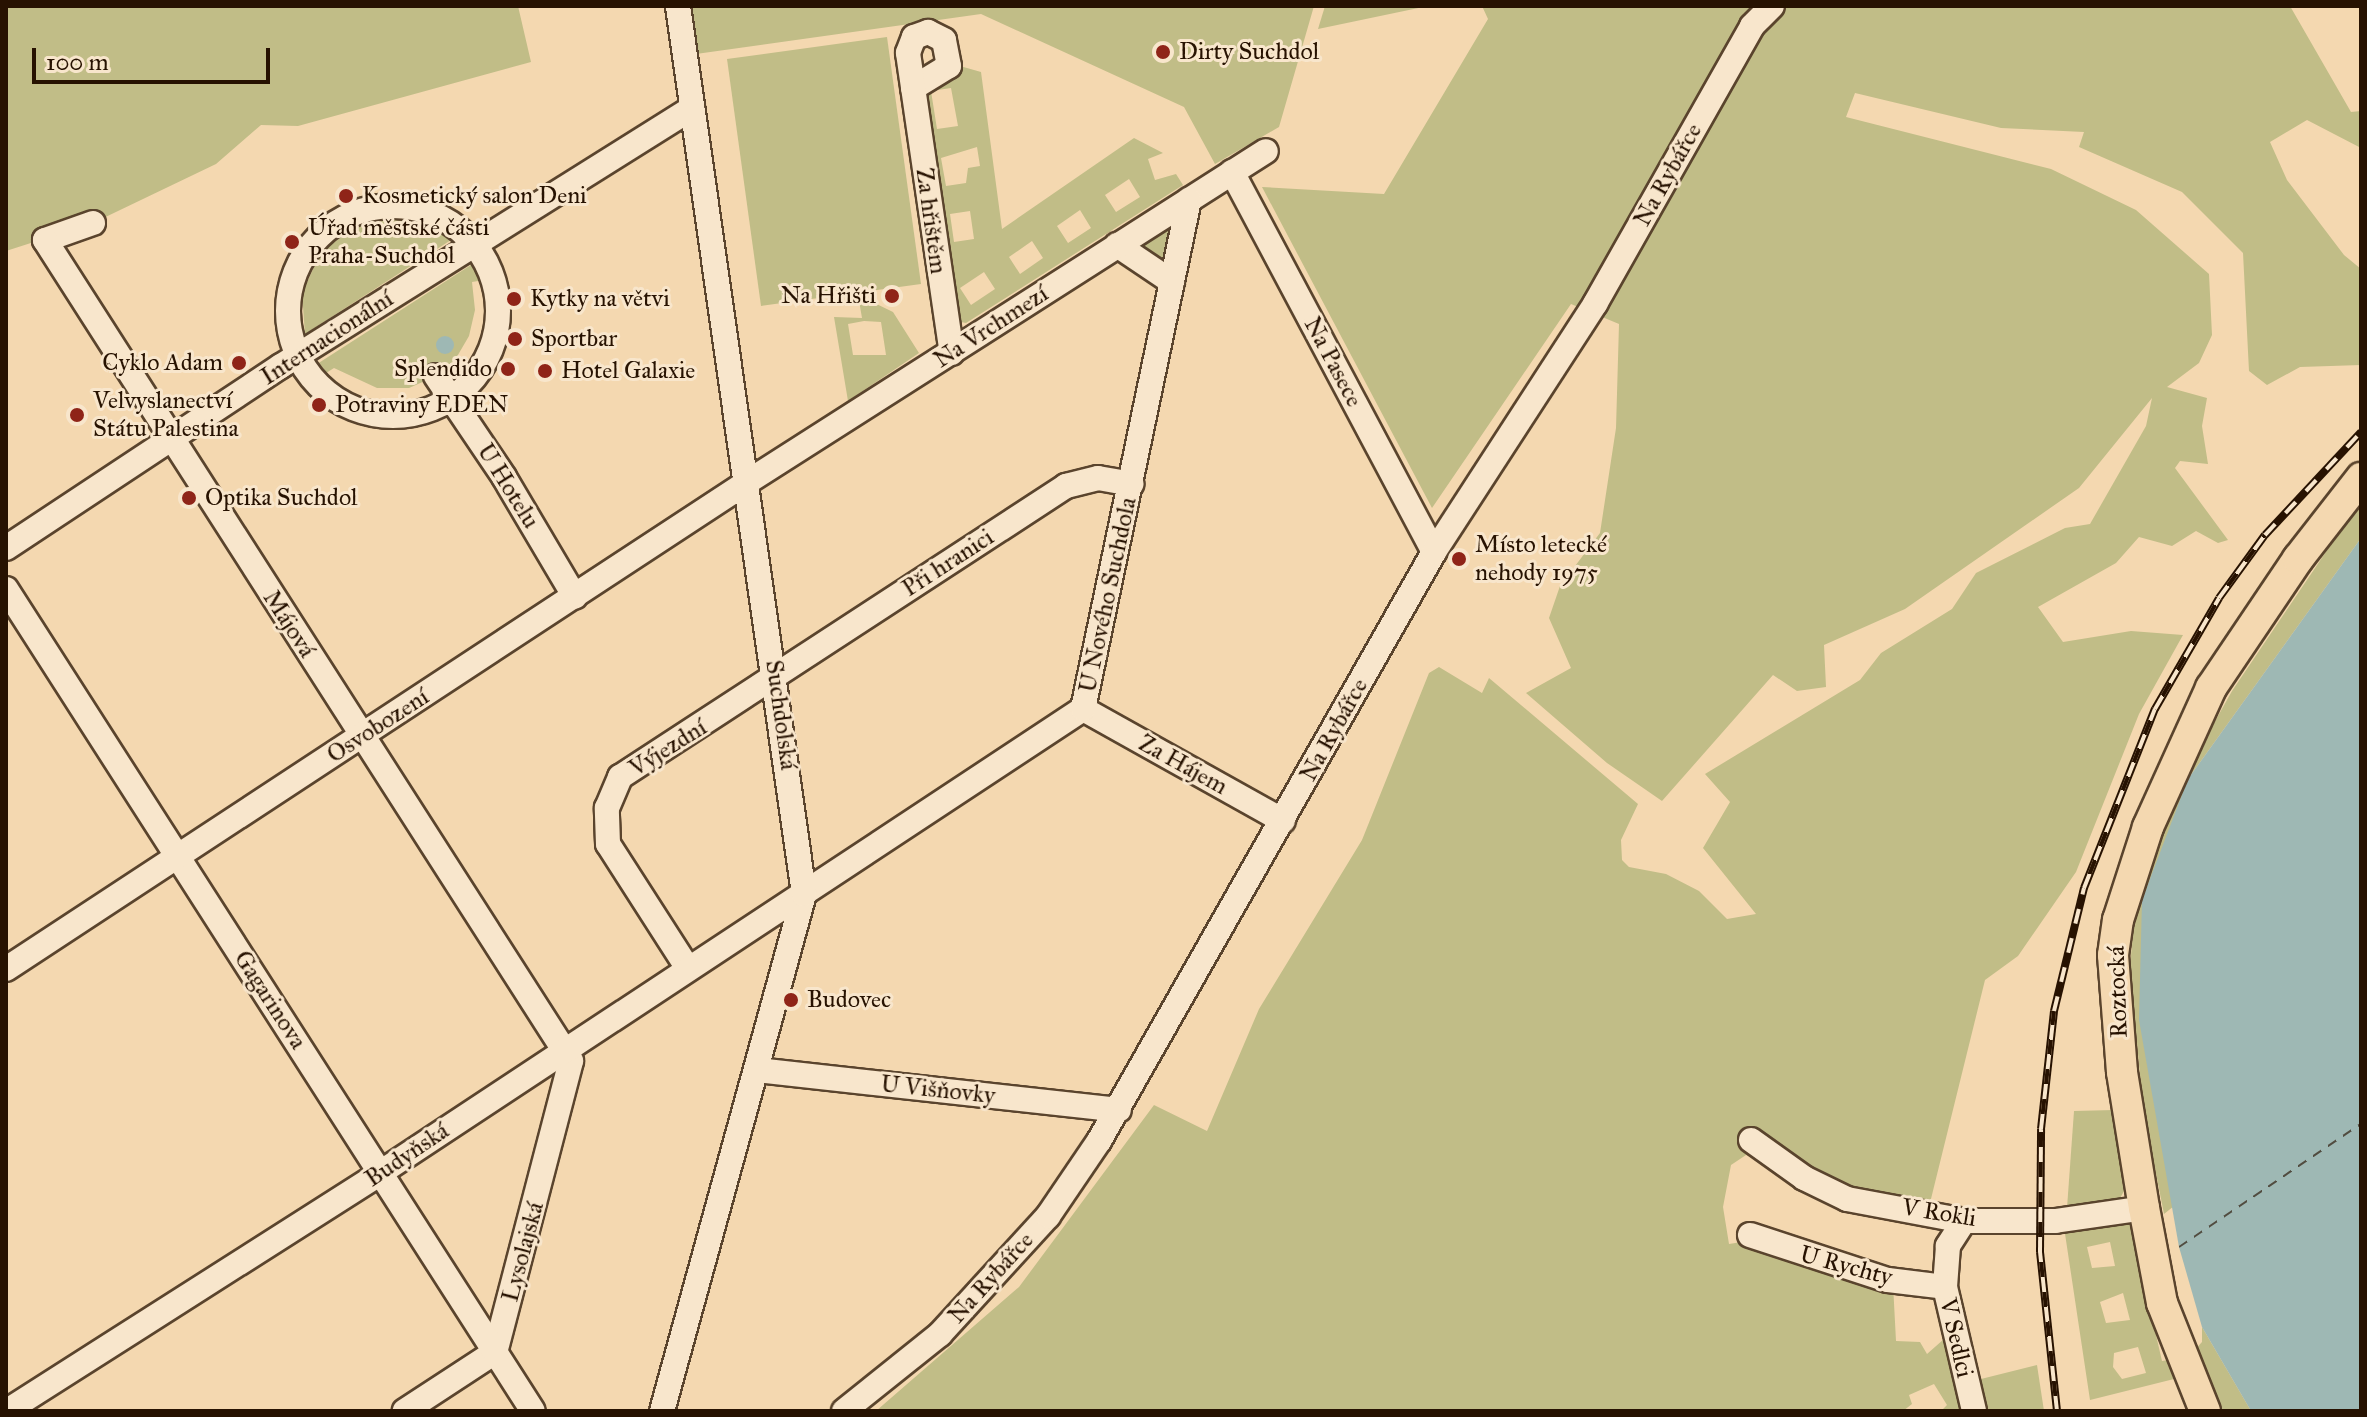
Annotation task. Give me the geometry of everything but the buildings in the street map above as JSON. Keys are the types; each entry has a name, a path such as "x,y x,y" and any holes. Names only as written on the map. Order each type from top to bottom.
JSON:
{"main road":[{"name":"Roztocká","path":"2205,1411 2162,1303 2144,1208 2122,1072 2113,955 2118,920 2148,827 2205,701 2298,559 2361,478"}],"street":[{"name":"Suchdolská","path":"662,1411 804,894 749,481 678,6"},
{"name":"Na Rybářce","path":"844,1411 940,1334 1004,1266 1048,1216 1119,1110 1434,552 1595,304 1752,26 1772,6"},
{"name":"Za hřištěm","path":"913,88 952,353"},
{"name":"Internacionální","path":"6,548 298,356 692,108"},
{"name":"Na Vrchmezí","path":"749,481 1266,151"},
{"name":"Na Pasece","path":"1232,172 1434,552"},
{"name":"U Nového Suchdola","path":"804,894 1083,709 1189,200"},
{"path":"409,208 445,220 474,245 492,278 497,326 482,367 451,398 410,415 365,412 326,392 298,356 288,315 291,287 305,254 335,224 370,209 409,208"},
{"name":"Májová","path":"93,223 45,240 564,1049"},
{"path":"1117,245 1172,282"},
{"name":"U Hotelu","path":"436,376 575,597"},
{"name":"Při hranici","path":"776,679 1066,486 1098,478 1131,484"},
{"name":"Osvobození","path":"6,969 749,481"},
{"name":"Gagarinova","path":"6,589 533,1411"},
{"name":"Výjezdní","path":"687,967 608,844 605,829 611,792 620,777 776,679"},
{"name":"Za Hájem","path":"1083,709 1283,821"},
{"name":"Budyňská","path":"7,1411 380,1173 687,967 804,894"},
{"name":"Lysolajská","path":"495,1352 571,1075 564,1049"},
{"name":"U Višňovky","path":"757,1070 1119,1110"},
{"name":"V Rokli","path":"1751,1140 1804,1178 1847,1199 1964,1221 2055,1221 2144,1208"},
{"name":"V Sedlci","path":"1964,1221 1948,1246 1945,1287 1974,1411"},
{"name":"U Rychty","path":"1750,1235 1888,1280 1945,1287"},
{"path":"405,1411 495,1352"}],"shaded area":[{"path":"6,6 518,6 531,62 298,126 261,125 216,164 93,223 6,251"},
{"path":"688,6 1314,6 1279,127 1215,164 1184,107 981,14 696,54"},
{"path":"1325,6 1428,6 1318,29"},
{"path":"1482,6 2290,6 2351,112 2361,111 2361,148 2307,120 2270,142 2287,180 2344,255 2361,269 2361,365 2300,367 2267,385 2249,371 2243,253 2182,192 2079,147 2084,132 2001,128 1855,93 1846,117 2051,169 2136,210 2209,274 2212,335 2199,363 2167,387 2207,398 2202,426 2208,464 2180,461 2175,468 2228,540 2218,543 2196,531 2172,546 2139,537 2116,563 2038,607 2063,642 2131,631 2183,635 2139,714 2076,872 2018,956 1985,980 1929,1207 1835,1190 1801,1170 1746,1155 1731,1165 1723,1207 1729,1244 1748,1241 1893,1284 1896,1341 1920,1342 1927,1354 1944,1339 1965,1411 1941,1411 1947,1405 1934,1384 1909,1395 1912,1404 1903,1411 876,1411 1019,1287 1154,1105 1207,1131 1259,1009 1362,840 1429,673 1439,667 1482,693 1489,678 1638,804 1621,840 1622,860 1629,867 1666,874 1699,891 1727,919 1756,914 1703,848 1730,802 1705,774 1860,680 1881,653 1952,609 1976,573 2065,528 2090,524 2146,426 2152,398 2079,488 1905,609 1824,645 1826,687 1797,691 1773,675 1662,801 1607,763 1526,693 1571,668 1549,618 1560,586 1600,533 1616,428 1619,324 1571,304 1432,508 1262,187 1384,194 1488,19"},
{"path":"887,37 921,284 761,306 727,59"},
{"path":"960,66 981,72 1002,229 1134,138 1163,153 1148,159 1155,180 1176,174 1183,185 966,323 956,321 923,96","holes":["951,88 958,126 937,129 931,91","977,147 980,166 968,168 966,183 946,186 941,158","1129,179 1140,197 1116,212 1105,195","1080,210 1091,228 1068,243 1057,226","970,211 974,239 954,242 950,214","1032,241 1043,258 1020,274 1009,257","984,272 995,289 971,305 960,288"]},
{"path":"401,218 430,226 451,240 305,334 302,293 321,252 358,225"},
{"path":"1173,222 1164,263 1135,247"},
{"path":"474,263 484,280 472,282 475,310 469,336 455,360 436,376 409,388 377,388 334,368 323,375 314,366"},
{"path":"858,295 893,312 919,353 848,401 834,317 862,318","holes":["881,322 886,355 853,355 848,324"]},
{"path":"2361,500 2361,538 2188,779 2174,1206 2164,1214 2143,1108 2130,967 2136,898 2176,791 2232,691"},
{"path":"2114,1110 2124,1191 2118,1202 2067,1208 2074,1111"},
{"path":"2123,1221 2131,1226 2162,1361 2168,1360 2174,1379 2090,1400 2064,1227","holes":["2110,1242 2115,1266 2092,1268 2087,1247","2123,1293 2130,1320 2106,1323 2100,1302","2138,1347 2146,1373 2122,1379 2113,1367 2114,1353"]},
{"path":"2202,1327 2251,1411 2216,1411 2192,1353 2202,1342"},
{"path":"2037,1365 2044,1411 1983,1411 1973,1381"}],"water":[{"path":"445,336 454,345 445,354 436,345"},
{"path":"2361,538 2361,1411 2251,1411 2202,1327 2179,1247 2139,1020 2142,900 2188,779"}],"ferry route":[{"path":"2179,1247 2361,1124"}],"railway":[{"path":"2057,1411 2040,1252 2041,1129 2054,1011 2084,888 2155,709 2219,598 2265,535 2361,432"}],"place":[{"name":"Dirty Suchdol","path":"1163,52"},
{"name":"Kosmetický salon Deni","path":"346,196"},
{"name":"Úřad městské části Praha-Suchdol","path":"292,242"},
{"name":"Na Hřišti","path":"892,296"},
{"name":"Kytky na větvi","path":"514,299"},
{"name":"Sportbar","path":"515,339"},
{"name":"Cyklo Adam","path":"239,363"},
{"name":"Splendido","path":"508,369"},
{"name":"Hotel Galaxie","path":"545,371"},
{"name":"Potraviny EDEN","path":"319,405"},
{"name":"Velvyslanectví Státu Palestina","path":"77,415"},
{"name":"Optika Suchdol","path":"189,498"},
{"name":"Místo letecké nehody 1975","path":"1459,559"},
{"name":"Budovec","path":"791,1000"}]}
